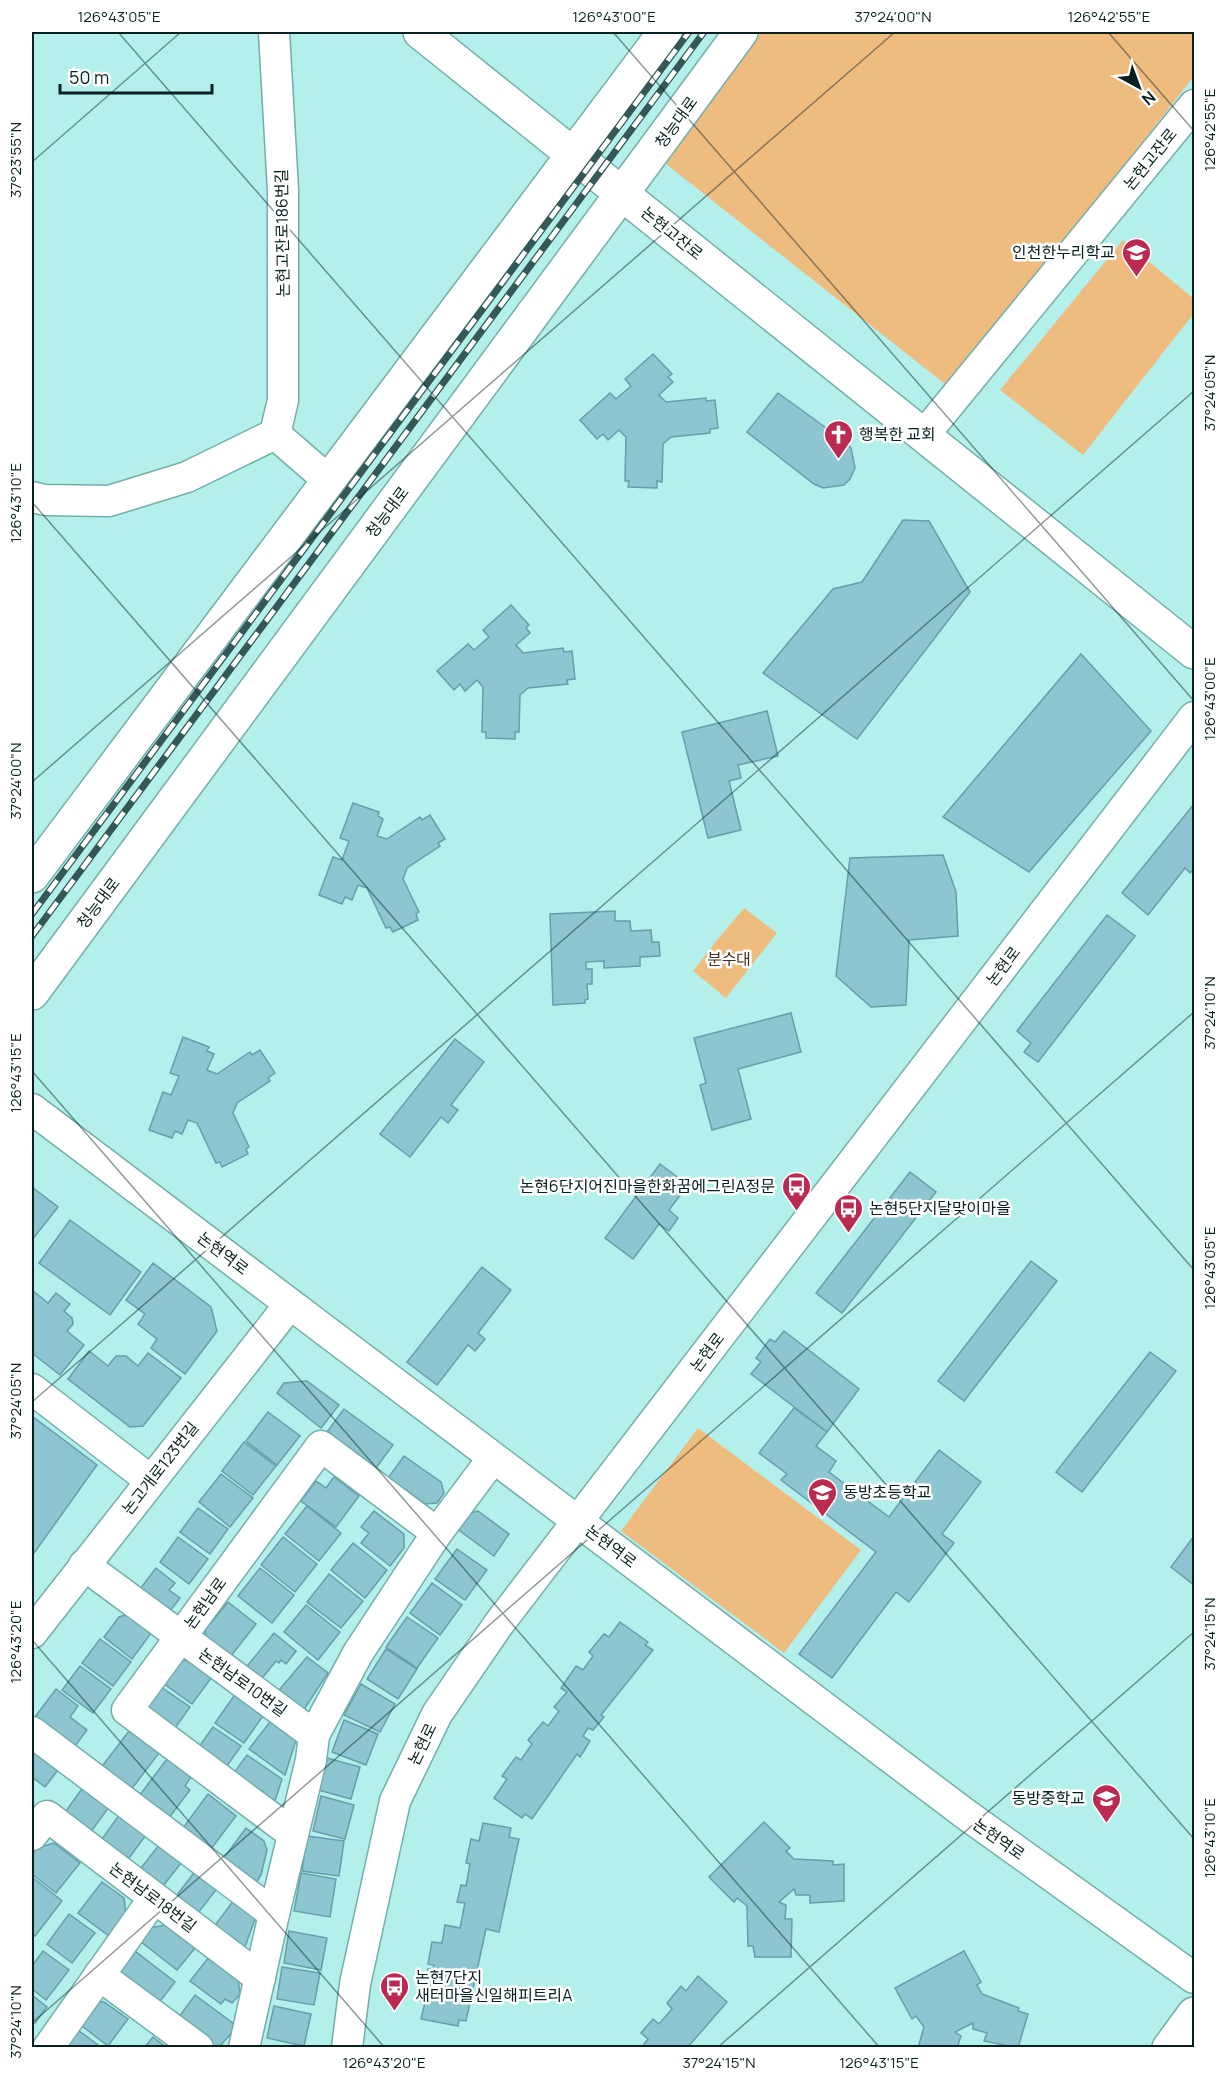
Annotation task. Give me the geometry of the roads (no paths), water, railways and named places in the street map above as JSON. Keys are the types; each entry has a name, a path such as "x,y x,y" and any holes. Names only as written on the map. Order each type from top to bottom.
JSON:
{"main road":[{"name":"논현고잔로","path":"420,32 1194,652"},
{"path":"32,876 664,32"},
{"name":"청능대로","path":"32,993 741,32"},
{"path":"1169,2048 1194,2014"}],"street":[{"name":"논현고잔로186번길","path":"274,32 283,190 283,400 275,434"},
{"name":"논현고잔로","path":"924,435 1194,105"},
{"path":"32,497 45,500 109,501 187,477 275,434 328,480"},
{"name":"논현로","path":"347,2048 355,1984 395,1801 437,1714 498,1625 1194,717"},
{"name":"논현역로","path":"32,1108 964,1814 1194,1978"},
{"name":"논고개로123번길","path":"32,1633 290,1304"},
{"path":"32,1389 150,1480"},
{"name":"논현남로","path":"293,1834 127,1710 321,1446 437,1533"},
{"path":"244,2048 311,1760 314,1735 358,1653 437,1533 494,1458"},
{"name":"논현남로10번길","path":"84,1565 314,1735"},
{"path":"32,1732 274,1914"},
{"name":"논현남로18번길","path":"39,1825 154,1898 260,1978"},
{"path":"48,2048 154,1898"},
{"path":"99,1975 198,2048"},
{"path":"32,2044 36,2048"}],"railway":[{"path":"32,914 689,32"},
{"path":"32,936 704,32"}],"place":[{"name":"인천한누리학교","path":"1136,278"},
{"name":"행복한 교회","path":"838,460"},
{"name":"논현6단지어진마을한화꿈에그린A정문","path":"796,1212"},
{"name":"논현5단지달맞이마을","path":"848,1234"},
{"name":"동방초등학교","path":"822,1518"},
{"name":"동방중학교","path":"1106,1824"},
{"name":"논현7단지 새터마을신일해피트리A","path":"394,2012"}],"park label":[{"name":"분수대","path":"729,959"}]}
